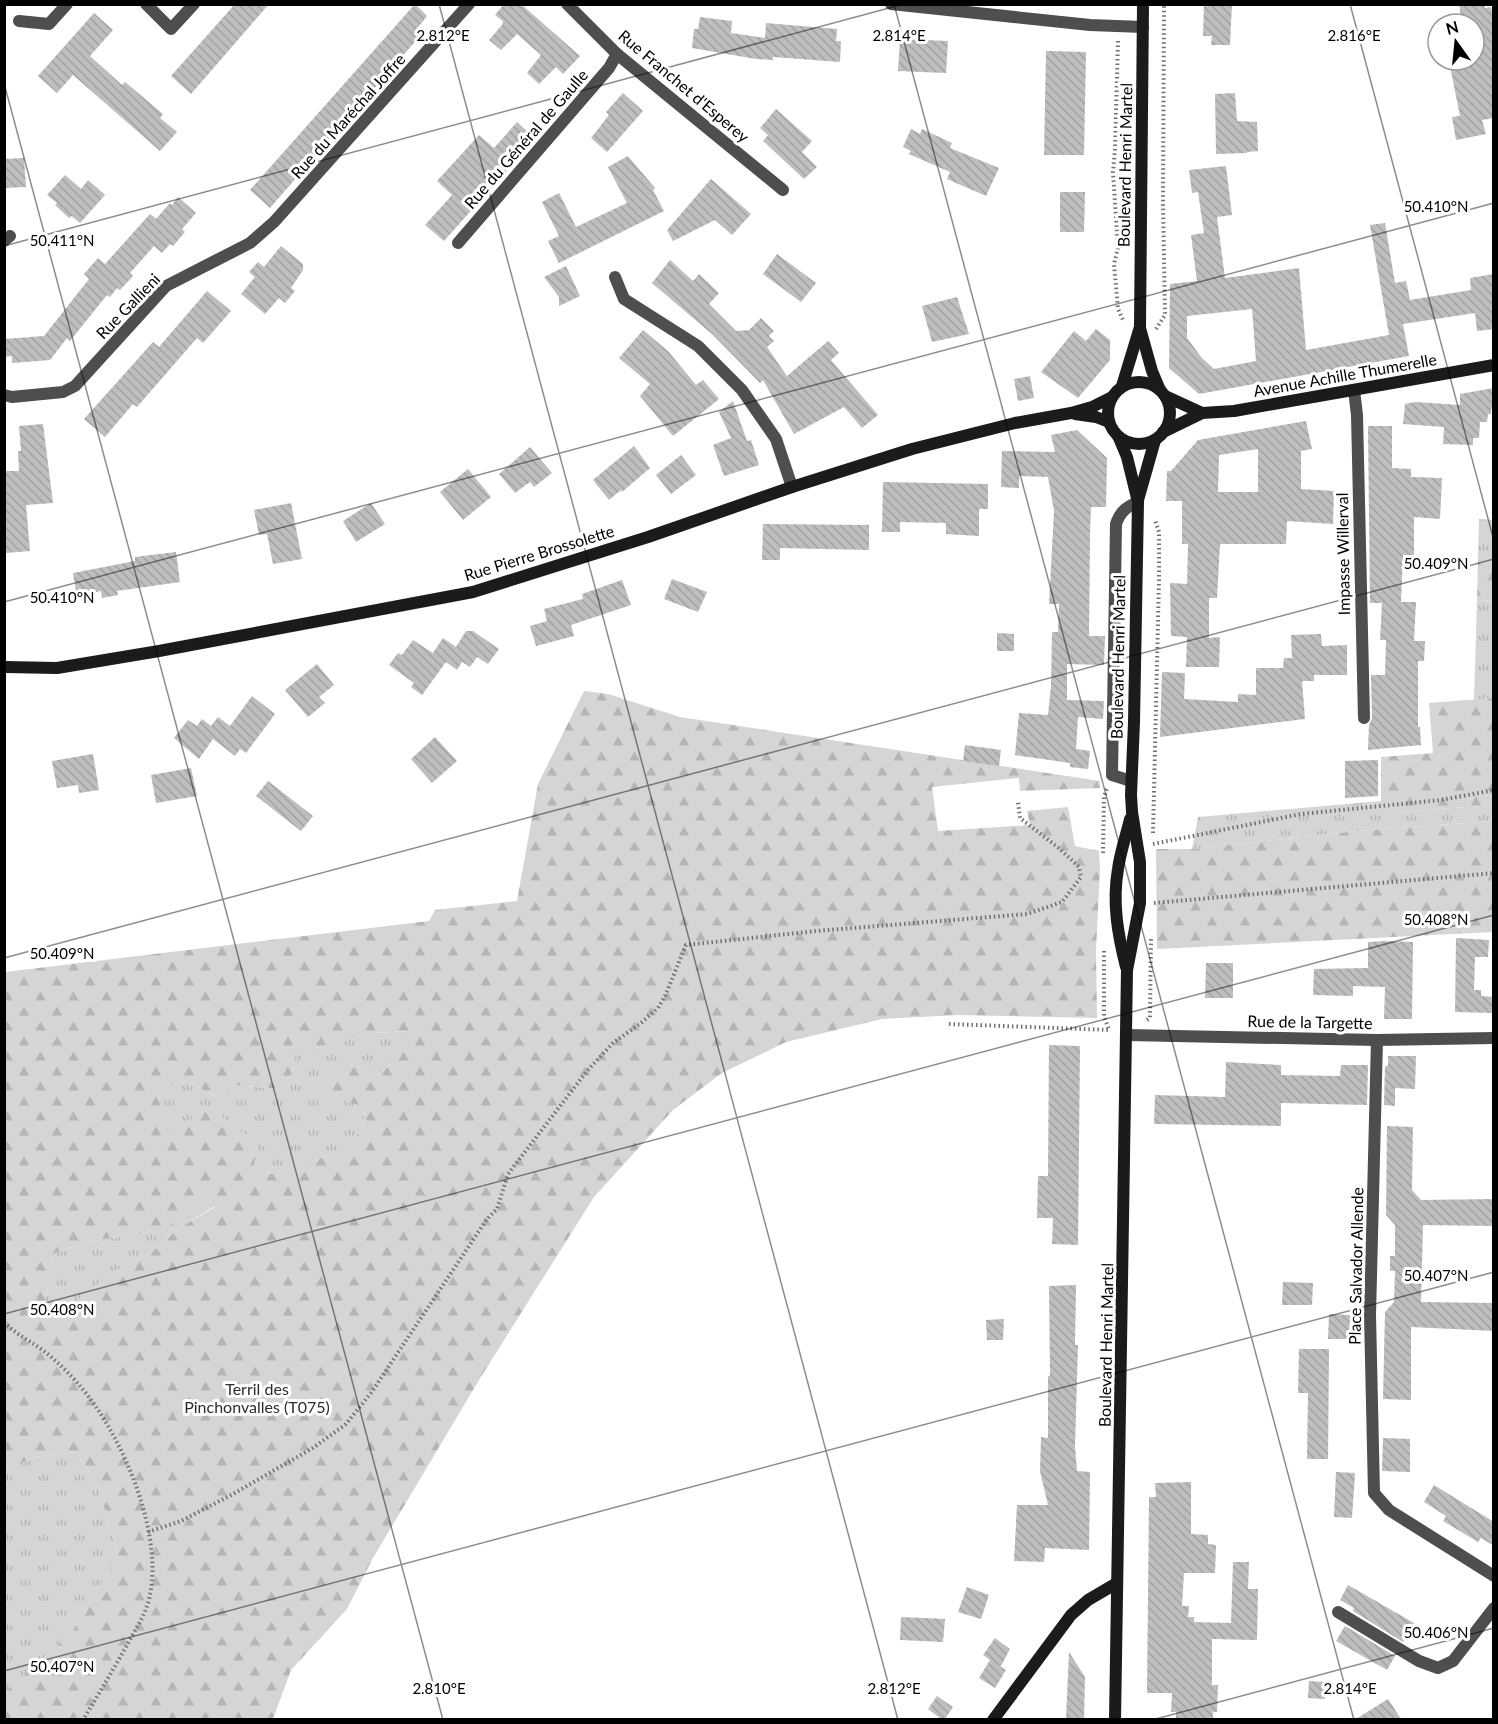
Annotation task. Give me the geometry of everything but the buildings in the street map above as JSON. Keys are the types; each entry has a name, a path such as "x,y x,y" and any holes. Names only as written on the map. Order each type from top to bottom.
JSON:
{"main road":[{"name":"Boulevard Henri Martel","path":"1143,4 1140,327 1152,371 1162,393"},
{"name":"Boulevard Henri Martel","path":"1122,386 1140,327"},
{"name":"Avenue Achille Thumerelle","path":"1159,436 1202,413 1234,411 1494,365"},
{"path":"1132,382 1143,382 1162,393 1170,408 1169,421 1159,436 1143,444 1131,443 1119,438 1109,422 1108,409 1112,397 1122,386 1132,382"},
{"name":"Avenue Achille Thumerelle","path":"1162,393 1202,413"},
{"name":"Rue Pierre Brossolette","path":"4,667 57,668 473,592 648,537 792,487 912,449 1015,423 1071,413 1092,407 1112,397"},
{"name":"Rue Pierre Brossolette","path":"1071,413 1096,417 1109,422"},
{"name":"Boulevard Henri Martel","path":"1138,502 1159,436"},
{"name":"Boulevard Henri Martel","path":"1115,1719 1127,970 1140,903 1140,862 1132,812 1131,781 1138,502 1127,457 1119,438"},
{"name":"Boulevard Henri Martel","path":"1127,970 1119,939 1115,904 1118,869 1132,812"},
{"path":"993,1719 1071,1615 1088,1600 1118,1583"}],"street":[{"path":"19,21 49,24 67,4"},
{"path":"146,4 171,29 194,4"},
{"name":"Rue du Maréchal Joffre","path":"274,222 469,4"},
{"name":"Rue Franchet d'Esperey","path":"567,4 617,54 783,190"},
{"path":"891,4 1090,26 1143,27"},
{"name":"Rue du Général de Gaulle","path":"458,243 609,68 617,54"},
{"name":"Rue Gallieni","path":"4,395 12,397 63,392 75,386 166,286 250,243 274,222"},
{"path":"615,276 624,299 698,346 742,390 776,439 792,487"},
{"name":"Impasse Willerval","path":"1354,390 1357,416 1364,718"},
{"path":"1131,781 1112,775 1116,524 1119,515 1127,507 1138,502"},
{"name":"Rue de la Targette","path":"1127,1033 1377,1040 1494,1038"},
{"name":"Place Salvador Allende","path":"1377,1040 1370,1315 1374,1492 1389,1510 1494,1576"},
{"path":"1338,1612 1419,1661 1438,1668 1453,1661 1494,1608"}],"path":[{"path":"1164,4 1162,204 1165,315"},
{"path":"1118,26 1117,114 1113,172 1118,248 1114,264 1118,309"},
{"path":"1138,502 1154,516 1159,532 1153,855"},
{"path":"1153,844 1301,814 1441,800 1494,790"},
{"path":"148,1532 181,1521 233,1494 313,1448 346,1424 371,1393 497,1209 508,1174 524,1152 587,1071 613,1043 658,1008 686,945 816,931 1027,914 1062,902 1081,877 1078,867 1020,818 1018,802"},
{"path":"1157,903 1494,873"},
{"path":"1152,903 1152,914"},
{"path":"949,1024 1127,1033 1150,1018 1151,926"},
{"path":"4,1322 16,1334 40,1348 61,1366 98,1408 122,1450 131,1472 148,1532 153,1560 146,1609 83,1719"}],"green space":[{"path":"1479,519 1493,520 1493,556 1478,556"},
{"path":"1478,556 1493,556 1493,601 1477,600"},
{"path":"1477,600 1493,601 1493,698 1474,700"},
{"name":"Terril des Pinchonvalles (T075)","path":"584,691 608,694 680,717 1100,781 1100,788 1020,791 1019,778 932,787 938,831 1030,825 1027,811 1068,807 1075,846 1099,851 1096,950 1097,1018 957,1015 882,1019 786,1042 722,1073 673,1110 594,1197 479,1380 373,1558 347,1609 291,1670 273,1719 5,1719 4,1693 73,1631 118,1556 98,1486 76,1452 33,1457 5,1472 5,972 429,921 435,910 517,901 538,784","holes":["410,1031 404,1051 379,1075 349,1064 318,1079 334,1098 366,1107 362,1129 342,1151 271,1174 253,1168 258,1146 212,1108 195,1116 177,1131 165,1122 158,1099 161,1085 187,1082 216,1096 233,1085 280,1089 293,1072 296,1053 373,1033","205,1197 215,1207 179,1228 156,1249 119,1269 75,1302 62,1317 51,1314 45,1303 53,1254 88,1242 153,1231 196,1215"]},
{"path":"1493,698 1493,805 1399,812 1381,801 1381,757 1433,753 1429,703"},
{"path":"1381,801 1399,812 1493,805 1493,821 1357,831 1192,849 1198,817"},
{"path":"1493,821 1493,932 1157,949 1156,849 1192,849 1357,831"},
{"path":"410,1031 404,1051 379,1075 349,1064 334,1098 366,1106 362,1129 343,1151 271,1174 252,1168 226,1121 212,1108 195,1116 177,1131 164,1122 158,1099 161,1085 187,1082 216,1096 233,1085 280,1089 293,1072 295,1053 373,1033"},
{"path":"205,1197 215,1206 179,1228 156,1249 119,1269 75,1302 62,1318 51,1314 45,1303 53,1254 88,1242 153,1231"},
{"path":"76,1452 98,1486 118,1556 73,1631 5,1693 5,1472 33,1457"}]}
